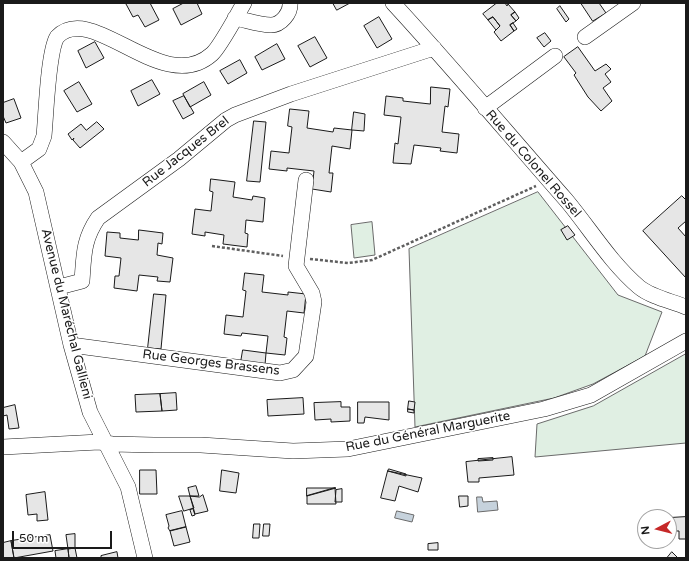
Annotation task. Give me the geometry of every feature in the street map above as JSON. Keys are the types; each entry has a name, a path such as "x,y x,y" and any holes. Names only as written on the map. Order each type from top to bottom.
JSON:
{"street":[{"path":"21,162 39,149 44,136 52,55 56,38 65,28 86,20 105,27 164,60 176,65 189,65 201,61 212,54 244,3"},
{"path":"235,18 272,25 284,19 290,8 290,3"},
{"name":"Rue du Colonel Rossel","path":"393,3 548,180 613,262 640,288 656,296 686,307"},
{"path":"585,37 633,3"},
{"name":"Rue Jacques Brel","path":"59,287 82,281 86,242 89,231 98,218 179,159 226,120 276,99 434,48"},
{"path":"485,108 555,56"},
{"name":"Avenue du Maréchal Gallieni","path":"3,142 21,162 36,192 59,287 71,345 90,412 128,486 145,558"},
{"name":"Rue Georges Brassens","path":"71,345 273,372 288,372 293,370 306,356 314,302 312,293 296,266 306,180"},
{"name":"Rue du Général Marguerite","path":"3,447 82,442 201,445 293,451 348,450 544,409 591,394 686,341"}],"path":[{"path":"212,246 297,258 348,262 372,260 548,180"}],"green space":[{"path":"538,192 618,295 662,312 645,356 593,384 554,398 415,427 409,249"},
{"path":"372,222 375,255 354,258 351,225"},
{"path":"686,354 686,443 535,457 537,424 593,406"}],"shaded area":[{"path":"477,497 482,497 483,502 497,501 498,510 478,512"},
{"path":"397,511 414,515 412,522 395,518"}],"building":[{"path":"150,3 159,20 145,27 138,15 133,17 126,4"},
{"path":"184,3 197,3 202,14 181,25 173,9"},
{"path":"333,3 350,3 337,10"},
{"path":"497,3 505,3 507,6 508,4 515,12 511,15 516,21 510,25 514,31 501,41 494,32 500,26 493,17 488,20 483,14"},
{"path":"581,3 599,3 606,13 593,21"},
{"path":"560,6 569,19 566,22 557,9"},
{"path":"515,12 519,18 516,21 511,15"},
{"path":"379,17 392,39 377,48 364,26"},
{"path":"493,17 500,26 496,30 488,20"},
{"path":"513,23 517,29 514,31 510,25"},
{"path":"545,33 551,41 544,47 537,38"},
{"path":"315,37 327,58 310,67 298,46"},
{"path":"95,42 104,58 86,68 78,51"},
{"path":"277,44 285,59 262,70 255,57"},
{"path":"578,47 595,71 606,64 611,69 605,74 611,82 603,88 612,101 601,111 588,97 574,75 576,73 564,57"},
{"path":"240,60 247,73 228,84 220,71"},
{"path":"152,80 160,94 138,106 131,91"},
{"path":"79,82 92,104 77,112 64,91"},
{"path":"204,82 211,95 190,107 183,94"},
{"path":"431,87 450,89 448,107 445,106 442,132 459,134 457,153 440,151 441,148 414,145 411,164 393,163 395,143 398,144 401,117 384,115 386,96 403,98 403,101 430,104"},
{"path":"184,96 194,113 183,119 173,101"},
{"path":"14,99 21,118 6,123 3,116 3,103"},
{"path":"290,109 309,111 307,128 333,132 334,128 352,130 350,149 332,146 329,173 333,173 331,192 312,189 314,171 287,168 287,171 269,169 271,151 289,153 292,127 288,126"},
{"path":"354,112 365,114 364,131 352,130"},
{"path":"254,121 266,122 260,182 247,181"},
{"path":"97,122 104,129 80,148 73,140 74,138 72,140 68,134 81,124 86,130"},
{"path":"211,179 235,182 233,197 252,200 253,196 265,198 263,222 246,220 245,233 248,234 247,247 223,244 224,235 205,232 205,236 192,234 195,209 211,211 213,192 210,191"},
{"path":"682,196 686,200 686,221 678,228 686,237 686,278 643,231"},
{"path":"568,226 575,235 567,240 561,230"},
{"path":"139,230 163,233 162,244 158,243 157,255 173,258 170,282 157,281 158,277 139,275 137,291 114,288 115,276 119,276 121,258 105,256 107,232 120,233 120,238 138,240"},
{"path":"245,273 264,275 262,292 288,295 288,292 306,294 304,313 287,311 284,337 287,338 285,355 266,353 268,336 242,333 241,336 224,334 226,315 243,317 246,291 243,290"},
{"path":"154,294 166,295 161,349 148,348"},
{"path":"243,350 266,353 265,365 241,362"},
{"path":"176,393 177,410 162,411 160,394"},
{"path":"160,394 162,411 136,412 135,395"},
{"path":"303,398 304,414 268,416 267,400"},
{"path":"409,401 415,402 414,410 408,409"},
{"path":"341,402 341,407 350,407 350,421 331,422 331,419 315,420 314,403"},
{"path":"358,402 389,402 389,420 365,417 364,423 358,423"},
{"path":"15,405 19,428 9,429 7,415 3,416 3,408"},
{"path":"408,409 414,410 414,413 408,412"},
{"path":"512,457 514,475 479,478 479,482 468,482 466,462"},
{"path":"493,458 493,460 478,461 478,459"},
{"path":"389,469 406,474 406,476 388,471"},
{"path":"140,470 156,470 157,494 140,494"},
{"path":"222,470 239,473 236,493 220,491"},
{"path":"388,471 422,478 418,492 399,486 395,501 381,498"},
{"path":"196,486 199,496 190,496 188,488"},
{"path":"307,488 336,488 307,496"},
{"path":"335,488 336,504 307,504 307,496"},
{"path":"342,489 342,502 335,502 336,490"},
{"path":"45,492 48,520 37,521 37,514 28,515 26,495"},
{"path":"203,495 208,511 195,514 190,496 199,497"},
{"path":"179,496 190,496 194,508 184,511"},
{"path":"459,496 468,496 468,506 460,507"},
{"path":"193,509 195,515 192,516 190,510"},
{"path":"182,511 186,527 170,531 168,528 169,526 166,515"},
{"path":"686,517 686,539 679,539 679,531 677,531 677,518"},
{"path":"254,524 260,524 259,538 253,538"},
{"path":"264,524 270,524 269,536 263,536"},
{"path":"186,527 190,542 174,546 170,531"},
{"path":"75,534 75,548 68,549 66,535"},
{"path":"50,535 53,551 14,558 11,541"},
{"path":"11,541 14,558 3,558 3,543"},
{"path":"438,543 438,550 428,550 428,544"},
{"path":"75,548 77,558 69,558 68,549"},
{"path":"68,549 69,558 56,558 55,551"},
{"path":"117,552 118,558 101,558 101,556"},
{"path":"672,552 678,558 667,558"}]}
